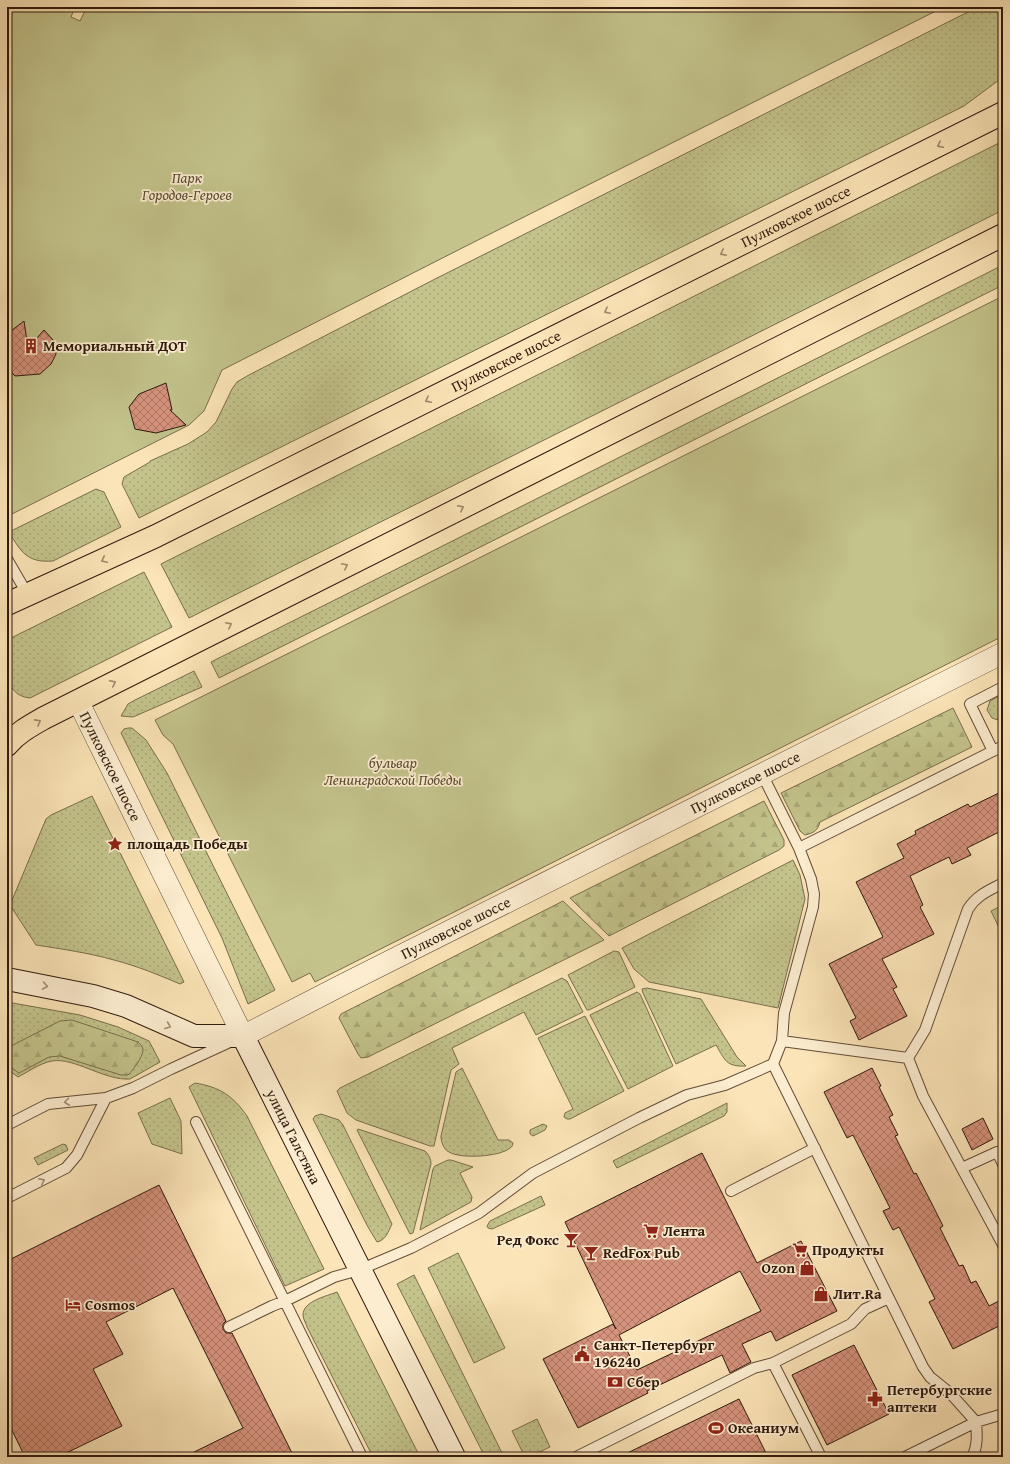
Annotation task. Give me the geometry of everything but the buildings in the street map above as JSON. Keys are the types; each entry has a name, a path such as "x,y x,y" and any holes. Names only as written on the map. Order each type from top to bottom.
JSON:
{"main road":[{"name":"Пулковское шоссе","path":"7,604 156,536 1003,113"},
{"name":"Пулковское шоссе","path":"7,745 14,737 26,728 78,701 1003,235"}],"street":[{"name":"Пулковское шоссе","path":"78,701 243,1036 1003,653"},
{"path":"7,979 93,996 126,1006 194,1036 243,1036"},
{"name":"улица Галстяна","path":"243,1036 454,1457"}],"lane":[{"path":"7,559 28,595"},
{"path":"993,751 970,704 1003,687"},
{"path":"799,848 1003,746"},
{"path":"230,1327 334,1277 359,1270 411,1248 479,1213 533,1173 639,1118 687,1095 725,1085 773,1064 782,1041 784,1013 813,907 814,894 811,879 799,848 762,774"},
{"path":"908,1058 925,1030 968,909 981,894 1003,883"},
{"path":"7,1125 48,1104 106,1098 133,1088 243,1036"},
{"path":"782,1041 908,1058"},
{"path":"908,1058 923,1096 1003,1245"},
{"path":"773,1064 923,1367 930,1377 951,1394 976,1422 977,1439 975,1452 972,1457"},
{"path":"7,1198 66,1168 77,1155 106,1098"},
{"path":"196,1122 362,1457"},
{"path":"731,1191 815,1148"},
{"path":"962,1168 997,1152 1003,1164"},
{"path":"576,1457 754,1368 773,1364 852,1324 865,1310 889,1298"},
{"path":"773,1364 821,1457"},
{"path":"905,1457 976,1422 1003,1414"}],"green space":[{"name":"Парк Городов-Героев","path":"7,7 75,7 71,17 80,21 86,9 83,7 944,7 222,370 204,411 189,425 8,516"},
{"path":"978,7 1003,7 1003,77 964,106 139,518 122,484 124,477 150,461 188,444 207,432 216,422 237,382 437,278"},
{"path":"1003,141 1003,210 189,618 161,564"},
{"path":"1003,265 1003,285 219,678 211,662"},
{"name":"бульвар Ленинградской Победы","path":"1003,296 1003,636 315,982 310,973 292,982 173,744 163,735 155,720"},
{"path":"96,489 104,492 121,527 53,561 37,560 26,555 17,545 9,532"},
{"path":"144,572 172,627 30,698 21,696 14,691 8,676 7,640"},
{"path":"194,671 202,687 133,717 121,716 128,704"},
{"path":"999,696 1003,697 1003,720 1001,721 992,718 987,710 990,701"},
{"path":"953,708 972,747 820,822 817,829 811,833 805,835 800,831 781,793"},
{"path":"132,728 146,740 167,773 275,990 248,1004 222,938 121,733 124,729"},
{"path":"92,796 184,982 180,984 114,960 85,953 36,945 10,905 46,819 51,815"},
{"path":"764,801 784,840 784,846 779,850 609,936 570,898"},
{"path":"793,860 800,875 805,899 778,1008 649,982 634,969 622,948"},
{"path":"563,901 604,940 368,1057 361,1058 339,1018 341,1014"},
{"path":"1003,905 1003,936 991,911"},
{"path":"614,951 619,952 635,987 587,1010 568,975"},
{"path":"562,978 567,981 583,1012 536,1035 524,1012 452,1048 459,1064 451,1070 434,1146 430,1146 356,1120 347,1113 337,1091 340,1088"},
{"path":"647,988 701,999 737,1057 746,1066 734,1065 727,1062 716,1045 676,1064 643,993 642,989"},
{"path":"637,992 640,994 673,1066 628,1089 590,1015"},
{"path":"7,1002 80,1015 118,1027 149,1041 160,1062 130,1079 120,1079 80,1065 61,1061 52,1061 43,1064 18,1077 7,1069"},
{"path":"585,1016 624,1091 570,1119 567,1119 564,1117 565,1113 573,1109 538,1038"},
{"path":"72,1020 138,1042 143,1050 143,1053 128,1075 121,1075 60,1056 49,1057 19,1073 12,1067 8,1060 8,1056 13,1045 60,1021"},
{"path":"462,1068 498,1140 509,1140 513,1143 511,1147 505,1151 489,1155 462,1156 447,1151 444,1147 441,1136 456,1072"},
{"path":"195,1083 219,1090 231,1098 247,1116 324,1269 285,1286 189,1087"},
{"path":"170,1098 181,1121 182,1154 152,1144 138,1113"},
{"path":"727,1103 727,1112 724,1116 617,1168 613,1161"},
{"path":"321,1114 339,1120 343,1125 392,1224 386,1235 380,1241 377,1242 368,1227 313,1119 315,1116"},
{"path":"543,1124 547,1126 545,1130 533,1136 530,1134 530,1130"},
{"path":"358,1129 425,1151 430,1157 431,1164 413,1233 410,1234 357,1130"},
{"path":"63,1144 66,1145 68,1150 38,1165 34,1158"},
{"path":"448,1160 473,1167 460,1173 472,1197 471,1202 420,1230 433,1169 435,1166"},
{"path":"541,1196 545,1205 492,1229 488,1228 487,1226 490,1221"},
{"path":"458,1253 505,1348 474,1363 428,1268"},
{"path":"414,1275 504,1457 485,1457 397,1284"},
{"path":"337,1292 420,1457 373,1457 307,1327 303,1315 307,1306 316,1300"},
{"path":"537,1419 550,1447 529,1457 525,1457 512,1431"}],"place":[{"name":"Мемориальный ДОТ","path":"31,346"},
{"name":"площадь Победы","path":"115,844"},
{"name":"Лента","path":"651,1231"},
{"name":"Ред Фокс","path":"571,1240"},
{"name":"Продукты","path":"800,1250"},
{"name":"RedFox Pub","path":"591,1253"},
{"name":"Ozon","path":"807,1268"},
{"name":"Лит.Ra","path":"821,1294"},
{"name":"Cosmos","path":"73,1305"},
{"name":"Санкт-Петербург 196240","path":"582,1354"},
{"name":"Сбер","path":"615,1382"},
{"name":"Петербургские аптеки","path":"875,1399"},
{"name":"Океаниум","path":"716,1428"}]}
